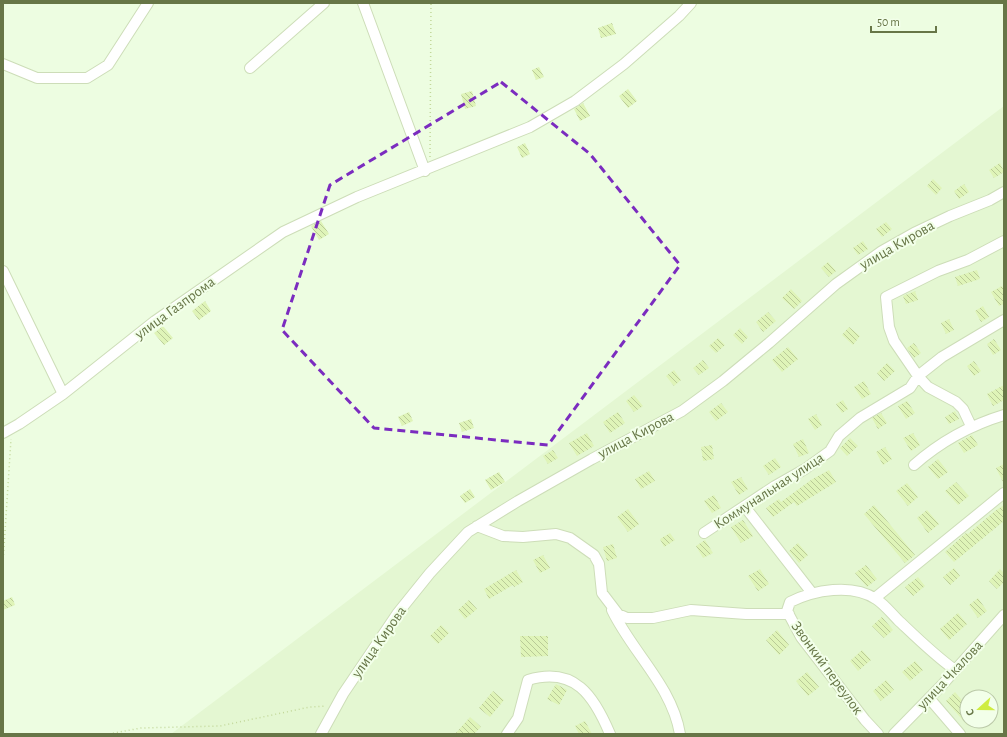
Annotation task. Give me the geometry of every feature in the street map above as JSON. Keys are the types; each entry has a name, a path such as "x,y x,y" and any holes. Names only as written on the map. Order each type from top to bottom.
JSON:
{"street":[{"path":"3,64 37,78 87,78 108,65 148,3"},
{"path":"250,68 324,3"},
{"path":"363,3 428,170"},
{"name":"улица Газпрома","path":"7,431 63,394 155,321 283,232 357,197 428,170 530,127 575,101 624,64 679,16 690,3"},
{"name":"улица Кирова","path":"321,734 337,706 397,614 430,573 468,532 592,459 682,411 724,381 769,344 836,284 882,251 926,227 990,200 1004,192"},
{"path":"971,426 963,409 956,402 928,387 918,376 894,341 889,327 886,297 938,271 968,260 1004,241"},
{"path":"3,271 63,394"},
{"name":"Коммунальная улица","path":"704,533 830,451 839,436 860,418 910,388 918,376 942,357 1004,320"},
{"path":"914,465 925,456 971,426 1004,415"},
{"path":"875,598 1004,493"},
{"path":"745,507 812,593"},
{"path":"477,526 503,536 523,537 556,534 570,538 594,555 599,564 602,593 618,614 627,618 653,618 691,610 746,614 789,614"},
{"name":"Звонкий переулок","path":"878,734 865,720 801,637 787,611 790,602 804,594 829,590 852,590 875,598 941,660 955,670"},
{"path":"610,605 618,623 660,686 680,734"},
{"name":"улица Чкалова","path":"894,734 1004,616"},
{"path":"507,734 518,718 528,680 552,676 571,680 586,692 602,716 610,734"},
{"path":"929,698 960,734"}],"path":[{"path":"428,170 431,3"},
{"path":"3,563 7,431"},
{"path":"108,734 141,728 220,726 310,707 337,706"}],"highlighted area":[{"path":"501,82 590,154 680,265 548,445 374,428 282,330 330,185"}],"shaded area":[{"path":"1004,106 1004,734 171,734"}],"building":[{"path":"612,23 616,34 601,38 598,28"},
{"path":"539,67 544,77 536,80 532,70"},
{"path":"628,89 637,101 628,108 619,96"},
{"path":"472,91 476,106 465,109 461,94"},
{"path":"583,103 590,116 580,121 574,109"},
{"path":"525,143 530,154 522,158 517,147"},
{"path":"1000,163 1004,172 994,178 989,170"},
{"path":"933,179 942,188 936,195 927,186"},
{"path":"964,184 969,192 959,199 954,191"},
{"path":"321,221 329,234 319,240 311,226"},
{"path":"886,222 892,229 882,237 876,229"},
{"path":"863,241 868,249 858,255 853,248"},
{"path":"828,262 836,271 829,277 821,268"},
{"path":"977,270 980,279 958,286 955,277"},
{"path":"1002,286 1004,290 1004,304 999,306 991,292"},
{"path":"791,289 802,301 794,309 782,298"},
{"path":"915,291 918,300 906,304 903,296"},
{"path":"205,301 211,311 199,320 192,311"},
{"path":"983,306 989,317 981,322 975,311"},
{"path":"768,312 776,321 763,332 756,322"},
{"path":"949,319 954,330 946,334 941,323"},
{"path":"163,326 173,338 164,345 154,333"},
{"path":"849,327 860,336 853,345 842,335"},
{"path":"740,328 748,337 742,344 733,335"},
{"path":"718,338 725,345 716,353 709,346"},
{"path":"994,339 1001,350 993,355 987,344"},
{"path":"914,343 921,353 914,358 907,348"},
{"path":"788,347 798,359 782,372 772,360"},
{"path":"703,360 709,368 699,375 693,368"},
{"path":"974,361 981,371 974,376 967,366"},
{"path":"887,363 895,371 884,381 877,373"},
{"path":"674,370 681,380 674,386 666,376"},
{"path":"864,381 871,394 862,399 854,387"},
{"path":"1004,385 1004,400 993,406 987,394"},
{"path":"634,395 643,406 634,412 626,401"},
{"path":"843,400 848,409 842,413 836,404"},
{"path":"907,401 915,413 906,419 898,406"},
{"path":"721,403 728,412 716,421 709,412"},
{"path":"955,411 959,419 949,424 945,417"},
{"path":"409,412 413,421 402,426 398,417"},
{"path":"618,412 625,423 610,433 603,422"},
{"path":"881,413 887,423 878,429 872,418"},
{"path":"816,414 822,425 815,430 808,419"},
{"path":"471,419 474,428 462,432 459,423"},
{"path":"587,433 594,446 577,456 569,443"},
{"path":"913,433 920,445 911,451 903,438"},
{"path":"972,435 978,445 964,453 958,443"},
{"path":"850,438 858,446 847,456 840,448"},
{"path":"803,439 809,453 799,457 793,444"},
{"path":"712,445 714,459 703,461 701,447"},
{"path":"885,447 892,459 883,465 876,452"},
{"path":"553,450 558,458 548,464 543,456"},
{"path":"775,458 781,467 769,475 763,466"},
{"path":"938,459 948,472 938,479 928,467"},
{"path":"1004,464 1004,484 996,468"},
{"path":"829,470 836,482 797,506 794,502 773,517 766,508 779,499 781,502 811,480"},
{"path":"649,471 655,481 641,489 635,479"},
{"path":"499,472 505,482 491,490 485,480"},
{"path":"741,477 748,489 739,495 731,482"},
{"path":"956,482 969,496 958,505 945,491"},
{"path":"907,483 918,497 908,506 896,491"},
{"path":"470,489 475,497 465,503 460,496"},
{"path":"714,495 721,508 712,513 704,501"},
{"path":"874,505 915,555 905,563 864,514"},
{"path":"1004,505 1004,521 954,562 945,552 966,533 968,534"},
{"path":"628,509 639,524 628,532 617,517"},
{"path":"927,510 939,524 928,533 917,518"},
{"path":"743,520 753,536 741,543 731,527"},
{"path":"670,533 675,540 664,547 660,539"},
{"path":"705,540 713,553 703,558 696,546"},
{"path":"798,543 808,555 799,563 789,551"},
{"path":"613,544 617,558 607,561 603,547"},
{"path":"543,555 550,568 540,573 533,560"},
{"path":"866,565 877,579 867,587 855,573"},
{"path":"954,568 960,576 950,585 943,577"},
{"path":"760,569 769,584 758,591 748,576"},
{"path":"1000,569 1004,573 1004,582 997,589 989,581"},
{"path":"516,570 523,582 514,587 513,585 489,599 484,589"},
{"path":"918,577 925,586 913,596 905,587"},
{"path":"12,597 15,605 3,610 3,601"},
{"path":"978,598 987,611 978,618 969,605"},
{"path":"469,600 477,609 465,619 458,610"},
{"path":"958,613 967,624 949,640 940,629"},
{"path":"882,617 893,630 884,638 872,626"},
{"path":"441,625 449,633 438,644 430,636"},
{"path":"777,630 789,645 779,655 766,640"},
{"path":"520,636 548,636 548,656 521,657"},
{"path":"862,650 871,660 858,671 850,661"},
{"path":"915,661 923,670 910,681 902,672"},
{"path":"807,672 819,687 808,696 796,681"},
{"path":"886,680 894,690 881,701 873,691"},
{"path":"556,684 567,690 559,705 547,699"},
{"path":"493,691 504,700 490,717 479,708"},
{"path":"955,692 959,697 959,716 946,701"},
{"path":"470,717 481,727 474,734 455,734"},
{"path":"585,721 592,734 579,734 575,726"}]}
